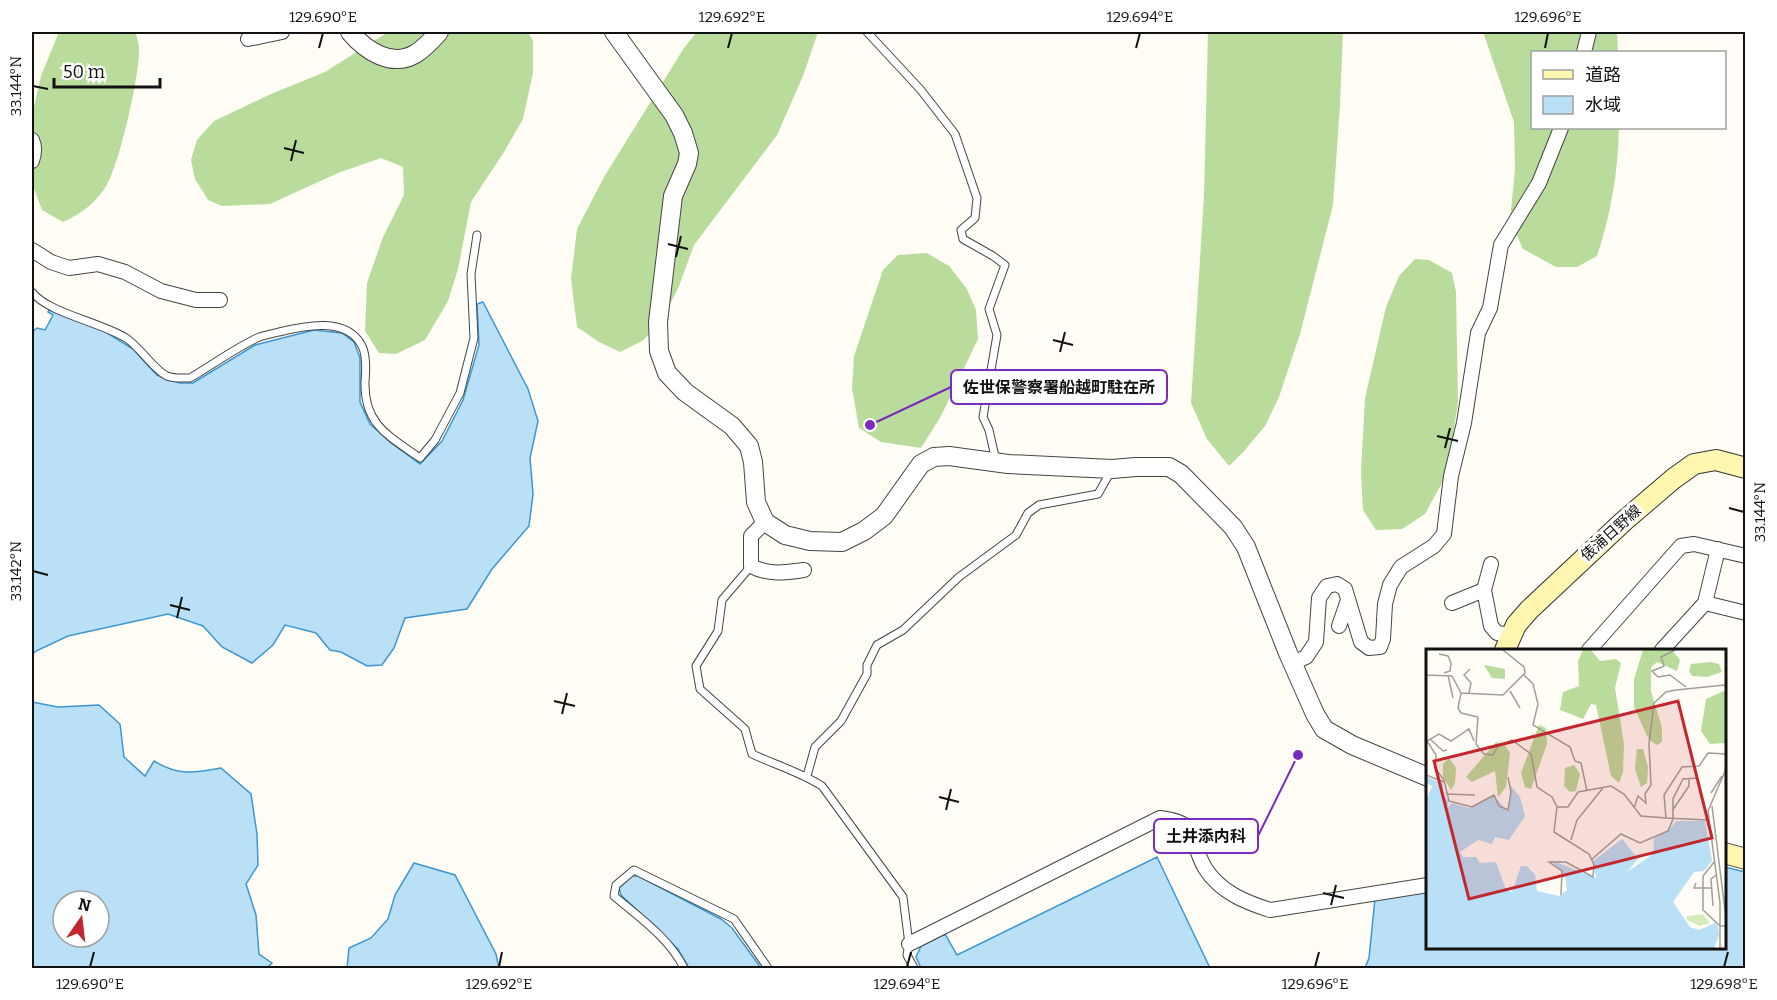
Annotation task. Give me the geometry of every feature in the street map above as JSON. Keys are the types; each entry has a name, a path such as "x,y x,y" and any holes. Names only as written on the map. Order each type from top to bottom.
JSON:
{"main road":[{"name":"俵浦日野線","path":"1508,643 1516,625 1529,610 1672,478 1694,464 1716,460 1746,468"},
{"path":"1726,854 1746,859"}],"street":[{"path":"248,39 281,32"},
{"path":"350,32 369,50 391,59 413,55 439,32"},
{"path":"614,32 674,115 689,153 687,164 673,196 658,322 659,351 667,373 685,392 732,426 749,446 753,462 756,502 765,522 785,535 810,541 842,542 864,531 884,516 921,464 933,457 949,456 1008,464 1112,469 1169,467 1181,474 1233,527 1246,547 1293,663 1324,729 1352,745 1426,776"},
{"path":"1584,51 1589,32"},
{"path":"1293,663 1306,657 1316,642 1319,598 1327,586 1337,584 1345,589 1361,642 1369,648 1380,647 1383,639 1385,604 1390,585 1401,567 1434,546 1444,534 1450,476 1464,423 1478,333 1490,308 1501,245 1539,183 1561,129"},
{"path":"32,140 34,144 32,158"},
{"path":"32,250 51,262 69,268 98,264 125,272 161,291 196,300 220,300"},
{"path":"765,522 751,536 751,566 776,574 804,570"},
{"path":"1591,649 1681,546 1694,543 1746,556"},
{"path":"1664,649 1705,603 1718,549"},
{"path":"1491,564 1484,590 1491,626 1508,643"},
{"path":"1452,603 1484,590"},
{"path":"1339,626 1348,600"},
{"path":"1705,603 1746,613"},
{"path":"909,944 1160,818 1178,820 1188,827 1206,869 1230,894 1270,910 1426,885"}],"lane":[{"path":"867,32 920,89 955,134 977,198 975,218 960,230 963,239 1005,265 989,309 997,335 983,417 989,430 996,461"},
{"path":"32,292 45,304 103,325 128,339 166,375 177,378 190,378 258,337 303,326 333,326 351,333 362,346 366,366 365,399 370,415 388,436 420,458 435,440 460,393 474,338 471,274 477,235"},
{"path":"807,776 815,747 841,722 867,674 867,664 878,645 903,630 959,577 1016,535 1028,513 1039,505 1098,494 1112,469"},
{"path":"751,566 722,600 718,631 696,666 700,689 745,729 752,754 807,776 822,786 903,897 909,944 907,955 914,969"},
{"path":"684,969 680,960 653,929 614,896 616,885 634,870 734,919 768,969"}],"green space":[{"path":"59,32 135,32 139,49 128,120 111,177 91,204 63,222 42,210 32,183 32,116 41,76"},
{"path":"388,32 528,32 533,41 533,73 523,119 471,202 458,269 448,301 425,340 396,354 379,353 365,331 367,283 383,237 404,195 403,167 381,158 338,173 270,204 222,206 208,200 195,179 191,160 197,140 214,121 325,72"},
{"path":"697,32 818,32 803,76 777,135 694,245 679,286 660,325 642,341 620,352 599,342 577,327 571,279 577,229 604,177 684,48"},
{"path":"1208,32 1343,32 1333,205 1300,334 1279,397 1265,426 1229,466 1207,439 1191,403 1204,195"},
{"path":"1483,32 1617,32 1618,51 1531,51 1531,129 1619,129 1613,193 1602,240 1597,256 1577,267 1556,267 1523,249 1510,220 1515,170 1514,122"},
{"path":"927,253 949,266 967,289 976,310 978,339 941,416 921,448 881,442 859,428 852,388 854,356 883,270 898,255"},
{"path":"1415,259 1429,260 1452,273 1456,292 1458,403 1443,481 1425,514 1402,529 1376,530 1363,510 1361,472 1365,398 1386,307 1399,276"}],"water":[{"path":"483,302 528,389 538,421 530,458 533,494 529,526 492,569 467,609 405,618 394,648 382,665 367,666 341,652 330,650 316,633 285,625 273,645 252,663 222,647 203,626 168,614 68,636 32,655 32,332 37,328 45,330 53,315 48,312 49,310 104,331 133,349 157,375 180,383 193,383 255,345 314,330 342,333 354,342 360,358 360,402 370,424 420,464 442,441 463,400 479,345 477,304"},
{"path":"32,702 58,707 99,705 120,724 124,757 145,776 154,761 171,769 187,772 221,768 251,794 257,834 258,865 246,884 256,915 259,954 272,963 267,968 32,968"},
{"path":"1157,857 1210,968 921,968 916,957 921,946 945,934 957,955"},
{"path":"414,863 455,875 496,954 499,968 347,968 349,948 371,938 388,919 395,895"},
{"path":"1726,867 1745,872 1745,968 1365,968 1369,958 1375,899 1426,891 1426,949 1726,949"},
{"path":"632,876 638,876 721,919 732,928 761,968 689,968 678,949 621,895 619,888"}],"place":[{"name":"佐世保警察署船越町駐在所","path":"870,425"},
{"name":"土井添内科","path":"1298,755"}]}
